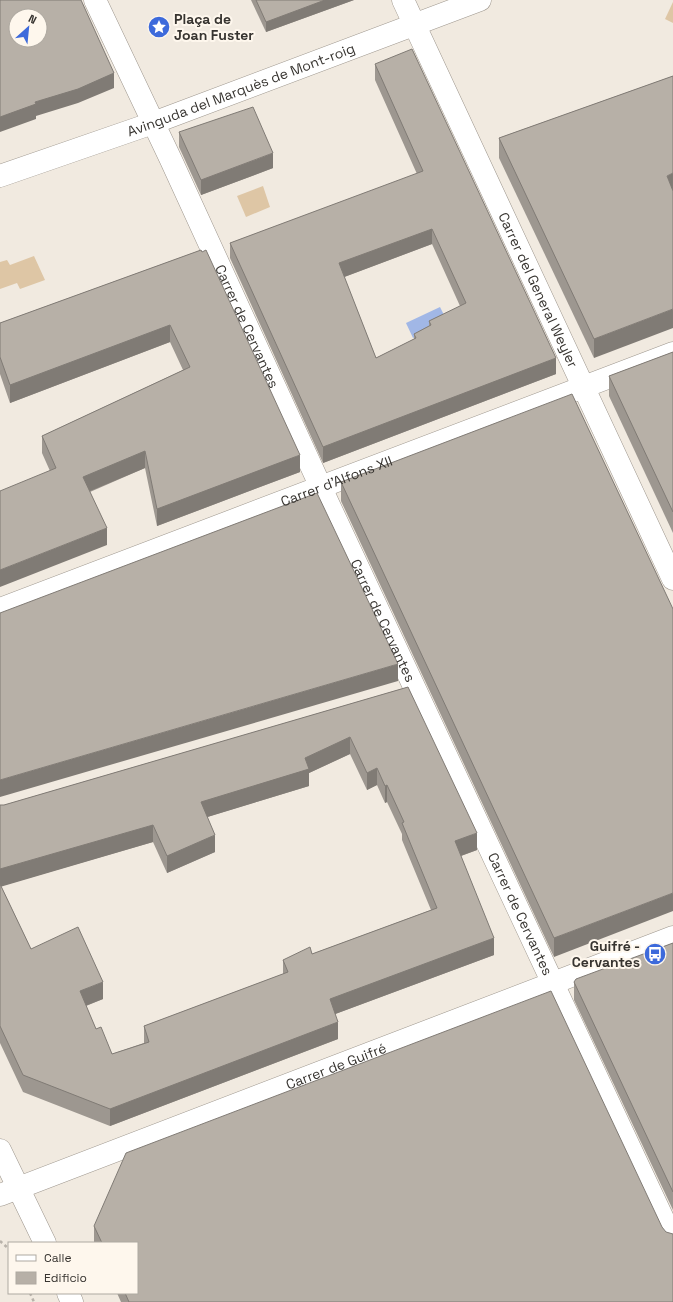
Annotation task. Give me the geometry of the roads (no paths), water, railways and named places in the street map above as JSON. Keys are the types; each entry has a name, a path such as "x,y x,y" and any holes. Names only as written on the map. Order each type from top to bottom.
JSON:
{"street":[{"name":"Carrer de Cervantes","path":"95,0 320,487 673,1240"},
{"name":"Carrer del General Weyler","path":"403,0 584,385 673,579"},
{"name":"Avinguda del Marquès de Mont-roig","path":"0,176 153,123 480,0"},
{"name":"Carrer d'Alfons XII","path":"0,609 673,352"},
{"path":"392,696 415,689"},
{"name":"Carrer de Guifré","path":"9,1191 673,937"},
{"path":"0,1150 9,1191 44,1242"}],"water":[{"path":"440,307 448,323 413,338 406,323"}],"place":[{"name":"Plaça de Joan Fuster","path":"159,27"},
{"name":"Guifré - Cervantes","path":"655,954"}]}
